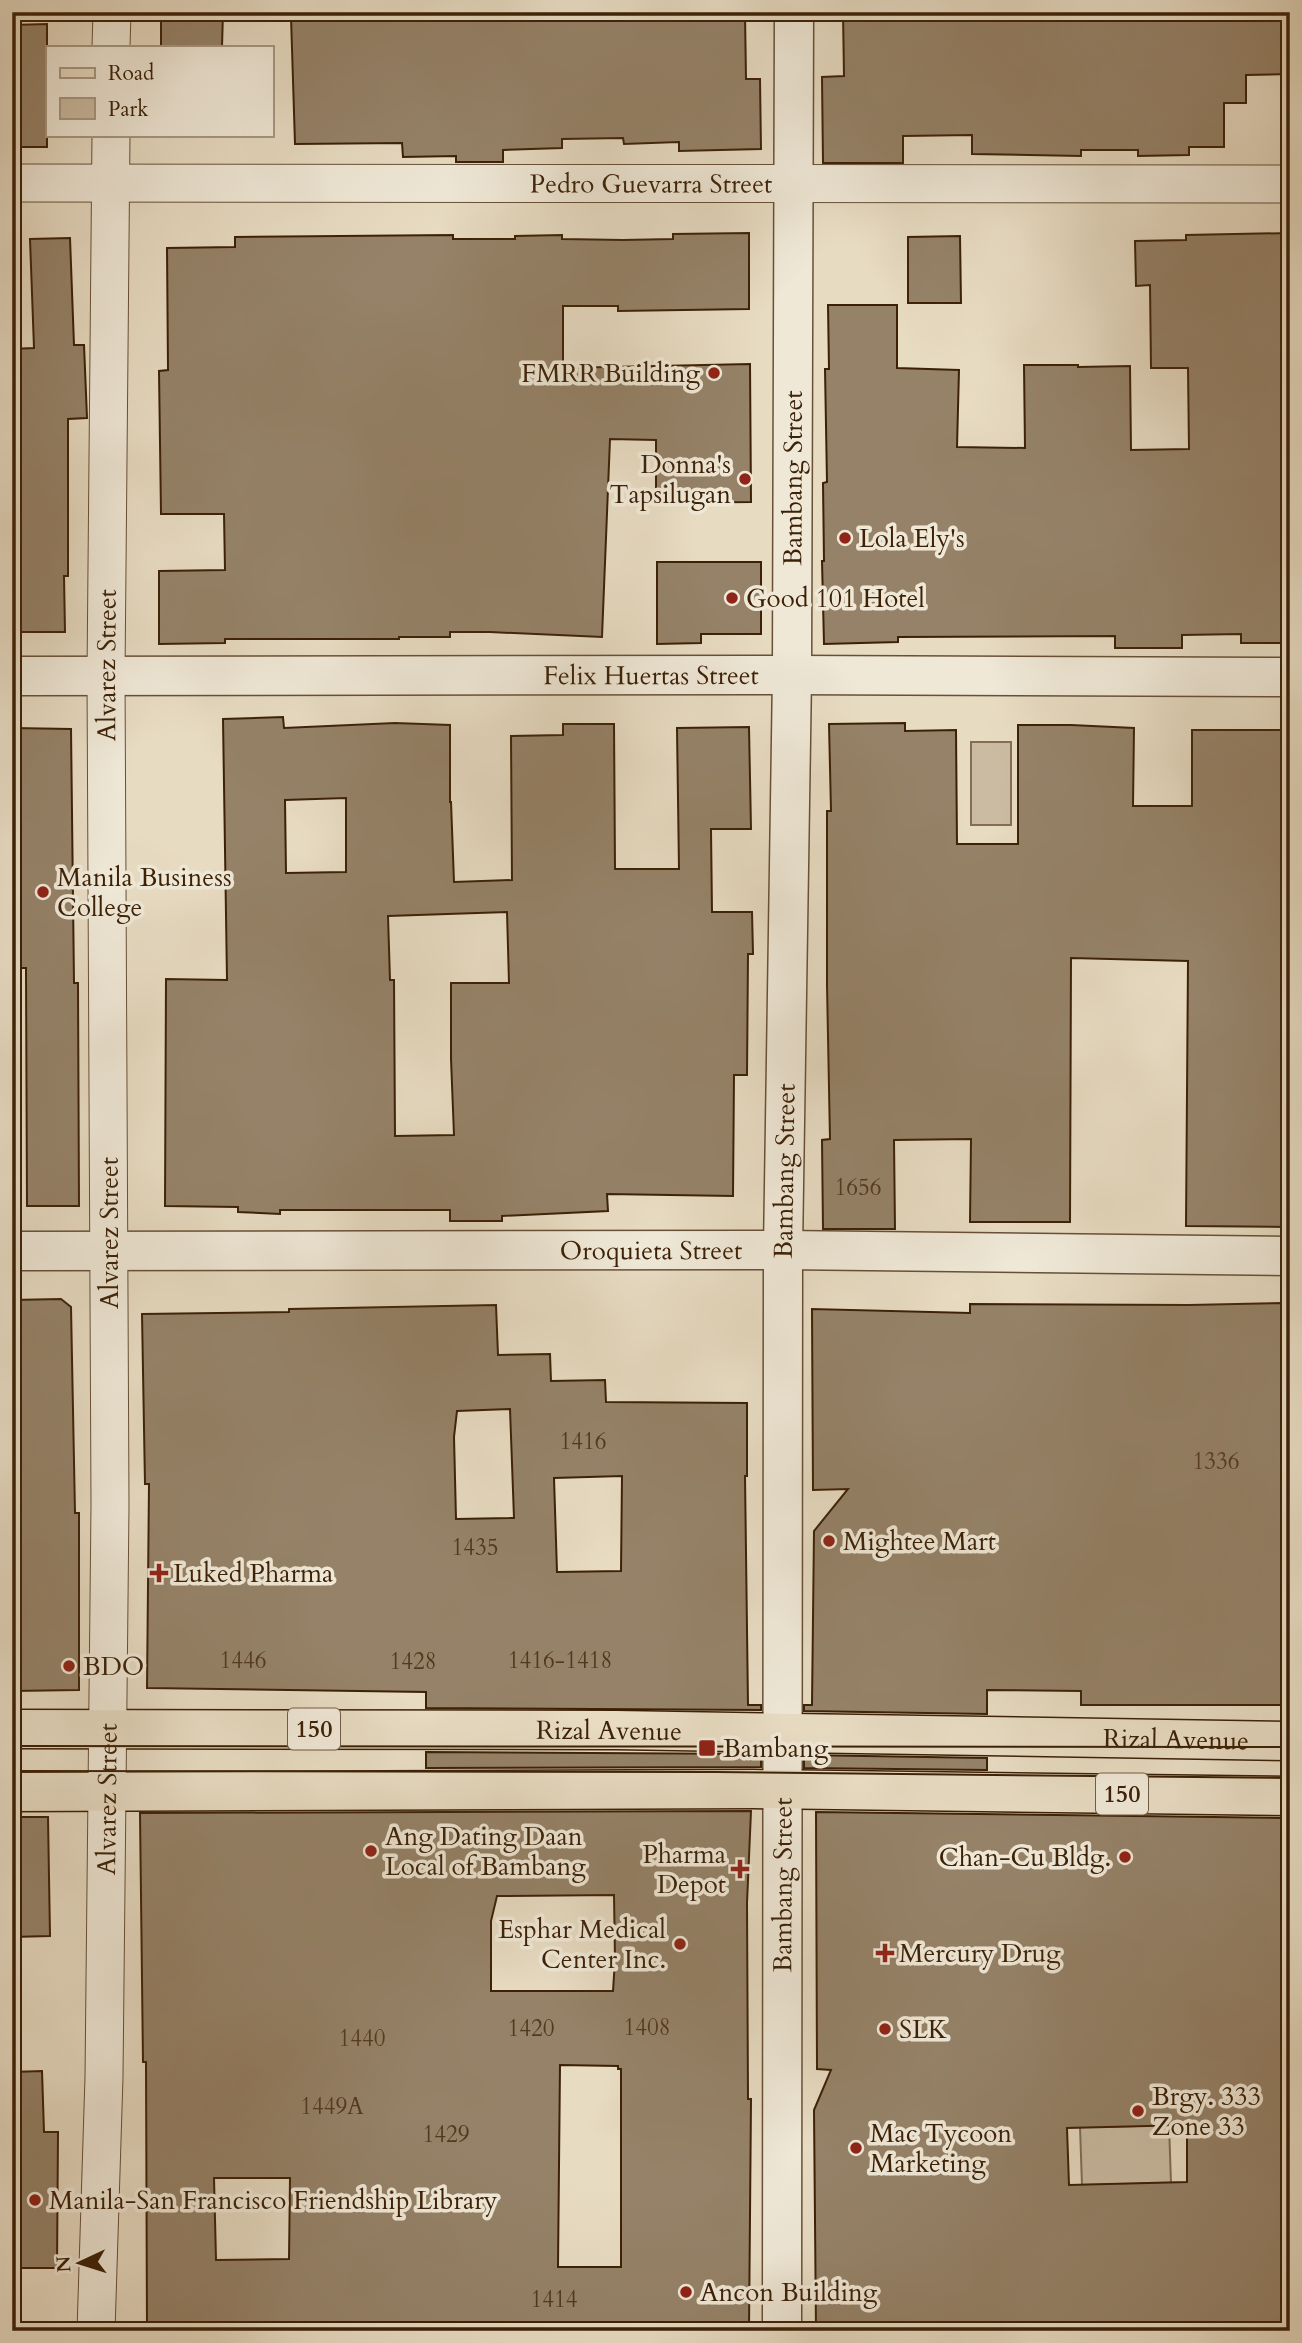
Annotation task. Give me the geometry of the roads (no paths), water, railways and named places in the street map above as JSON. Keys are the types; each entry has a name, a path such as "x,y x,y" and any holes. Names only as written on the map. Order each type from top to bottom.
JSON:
{"main road":[{"name":"Rizal Avenue","path":"12,1729 616,1730 1290,1741"},
{"name":"150","path":"12,1792 784,1790 1290,1796"}],"street":[{"path":"111,46 112,12"},
{"name":"Bambang Street","path":"782,2331 783,1250 792,675 794,12"},
{"name":"Alvarez Street","path":"96,2331 104,2077 107,1793 110,1251 106,675 111,136"},
{"name":"Pedro Guevarra Street","path":"12,183 1290,184"},
{"name":"Felix Huertas Street","path":"12,676 1290,677"},
{"name":"Oroquieta Street","path":"12,1251 783,1250 1290,1255"}],"tram line":[{"path":"12,1746 1290,1747"},
{"path":"12,1771 716,1772 1290,1778"}],"place":[{"name":"FMRR Building","path":"714,373"},
{"name":"Donna's Tapsilugan","path":"745,479"},
{"name":"Lola Ely's","path":"845,538"},
{"name":"Good 101 Hotel","path":"732,598"},
{"name":"Manila Business College","path":"43,892"},
{"name":"Mightee Mart","path":"829,1541"},
{"name":"Luked Pharma","path":"159,1573"},
{"name":"BDO","path":"69,1666"},
{"name":"Bambang","path":"707,1748"},
{"name":"Ang Dating Daan Local of Bambang","path":"371,1851"},
{"name":"Chan-Cu Bldg.","path":"1125,1857"},
{"name":"Pharma Depot","path":"740,1869"},
{"name":"Esphar Medical Center Inc.","path":"680,1944"},
{"name":"Mercury Drug","path":"885,1953"},
{"name":"SLK","path":"885,2029"},
{"name":"Brgy. 333 Zone 33","path":"1138,2111"},
{"name":"Mac Tycoon Marketing","path":"856,2148"},
{"name":"Manila-San Francisco Friendship Library","path":"35,2200"},
{"name":"Ancon Building","path":"686,2292"}]}
